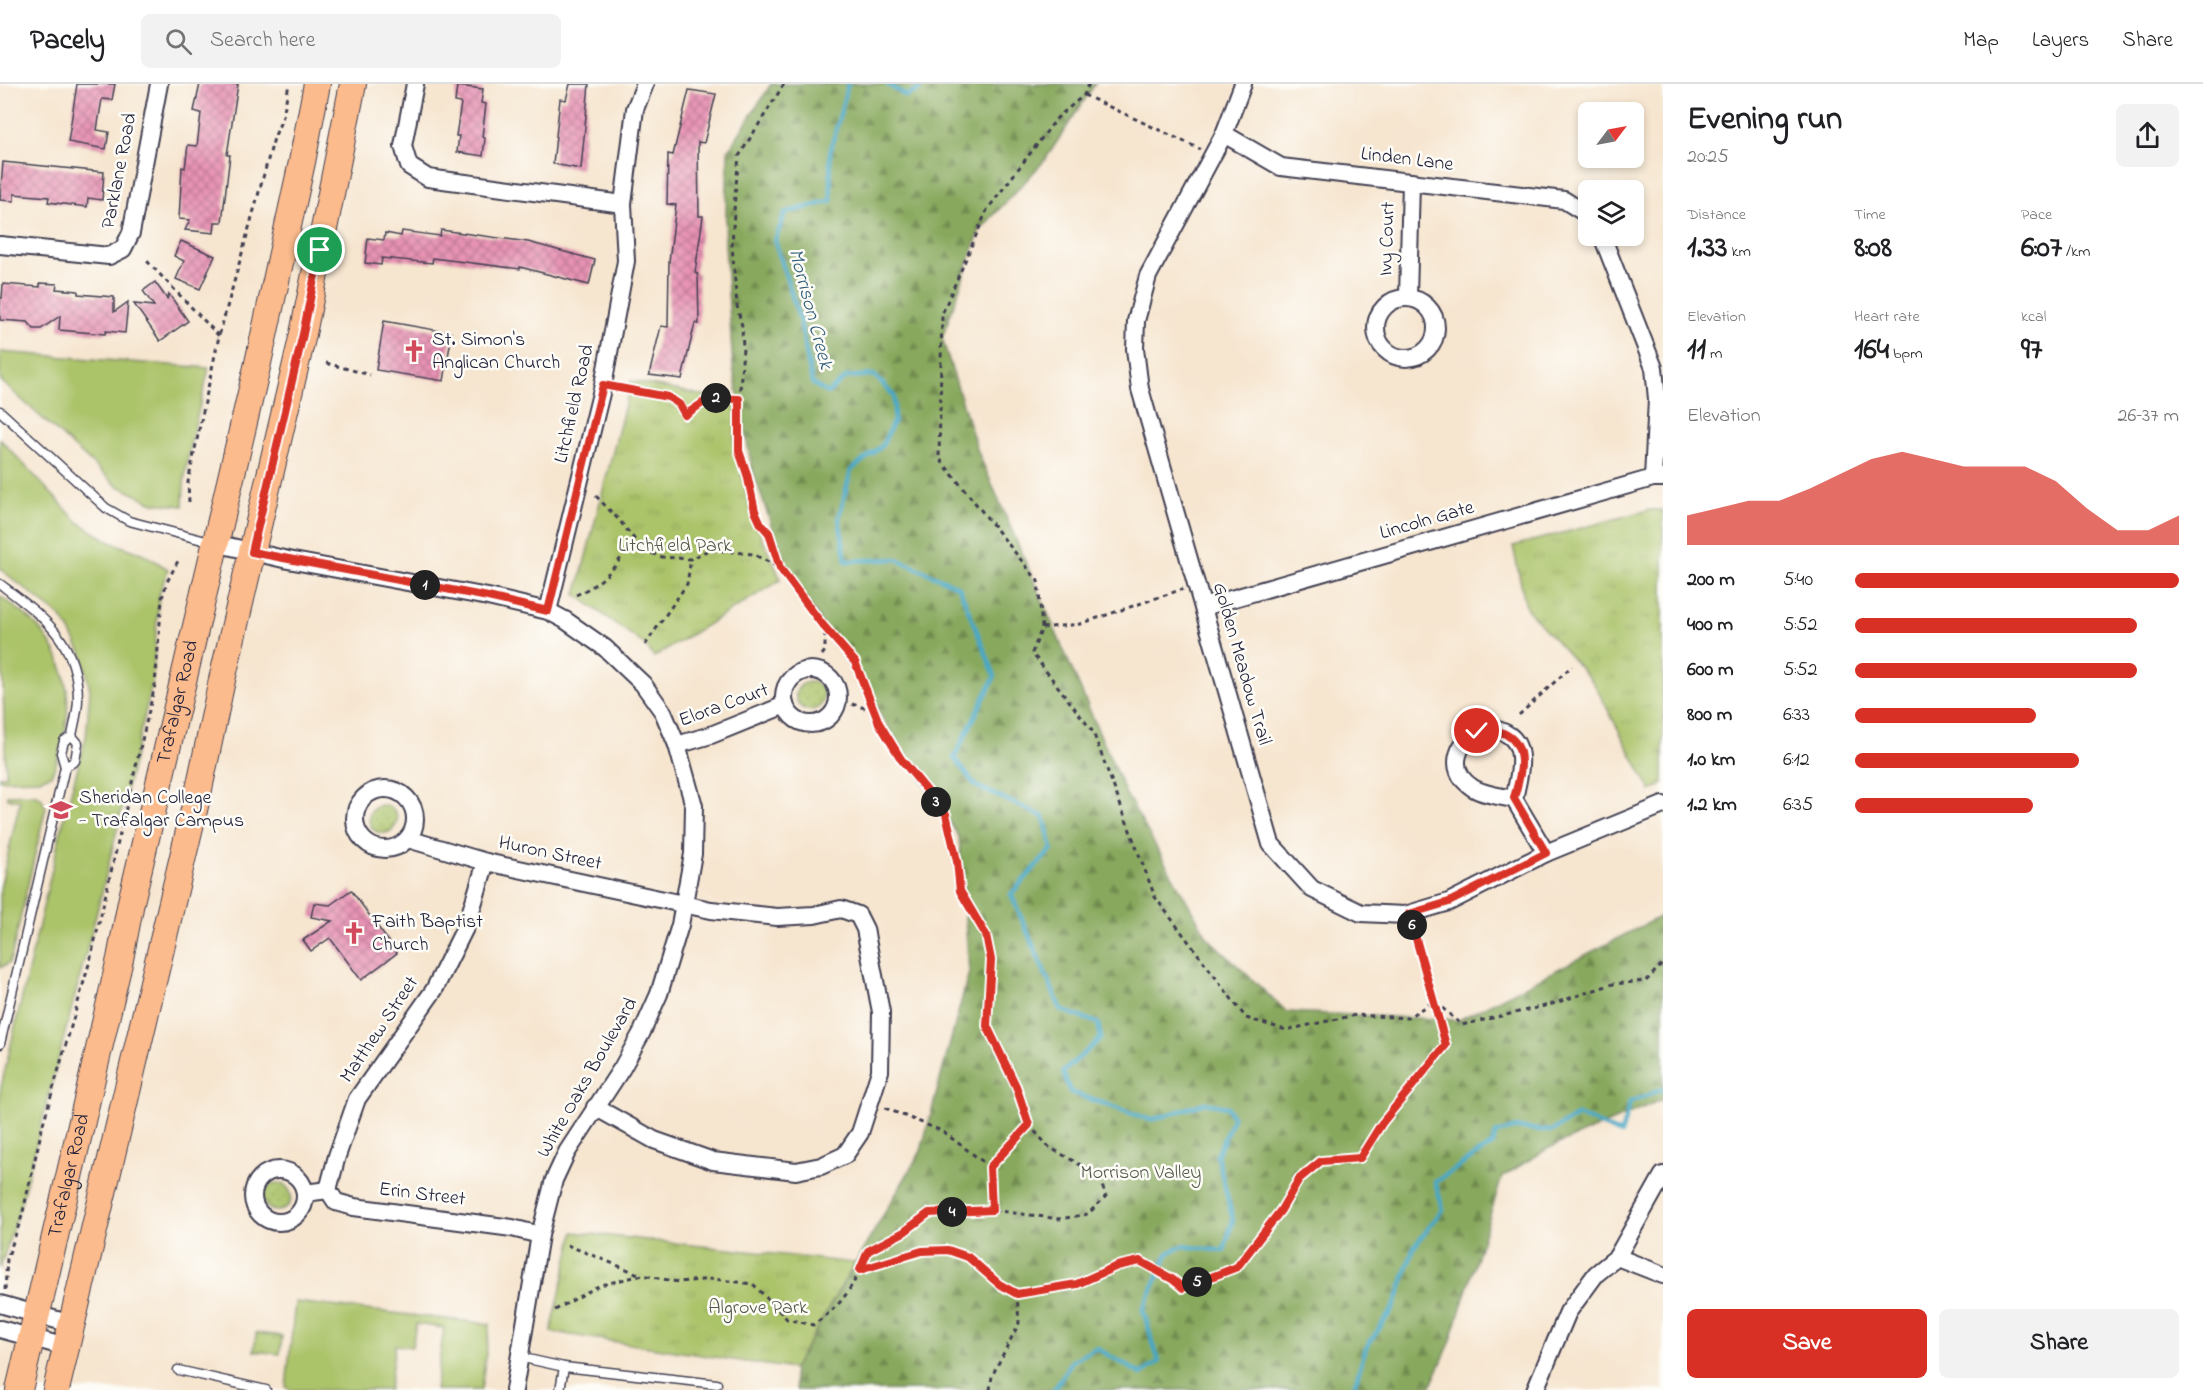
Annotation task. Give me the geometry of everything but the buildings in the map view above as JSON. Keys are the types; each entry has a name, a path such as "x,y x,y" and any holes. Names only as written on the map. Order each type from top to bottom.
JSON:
{"main road":[{"name":"Trafalgar Road","path":"19,1390 268,319 317,84"},
{"name":"Trafalgar Road","path":"56,1390 191,824 303,334 353,84"}],"street":[{"name":"Parklane Road","path":"0,245 109,256 123,249 131,234 159,84"},
{"path":"415,84 403,146 409,166 428,178 623,204"},
{"name":"Litchfield Road","path":"548,611 603,385 626,261 623,204 635,110 645,84"},
{"name":"Golden Meadow Trail","path":"1243,84 1224,134 1148,276 1136,321 1135,349 1140,389 1271,844 1312,888 1361,913 1409,914 1449,902 1546,853 1663,805"},
{"name":"Linden Lane","path":"1224,134 1281,167 1564,200 1578,209"},
{"name":"Ivy Court","path":"1408,297 1411,182"},
{"path":"1606,246 1654,368 1657,399 1658,478"},
{"name":"Lincoln Gate","path":"1203,607 1658,478"},
{"name":"White Oaks Boulevard","path":"215,543 548,611 605,648 643,684 663,712 677,745 694,806 693,854 685,903 671,960 659,994 637,1041 567,1152 554,1180 540,1235 514,1390"},
{"name":"Elora Court","path":"677,745 711,735 785,705"},
{"path":"1514,798 1475,790 1460,775 1457,765 1458,754 1461,744 1468,736 1477,731 1498,730 1508,734 1515,742 1520,752 1521,762 1514,798 1546,853"},
{"name":"Huron Street","path":"408,838 486,862 711,910 777,917 814,915 841,909 858,915 865,929 881,1012 880,1071 860,1133 845,1155 821,1166 795,1171 713,1161 654,1140 595,1107"},
{"name":"Matthew Street","path":"328,1190 357,1099 434,990 467,924 486,862"},
{"path":"1535,1390 1568,1312 1596,1274 1617,1257 1663,1175"},
{"path":"305,1193 328,1190"},
{"name":"Erin Street","path":"328,1190 336,1202 354,1207 512,1228 540,1235"},
{"path":"1617,1257 1663,1275"},
{"path":"0,1304 34,1326 68,1335"},
{"path":"0,1329 34,1326 68,1335"}],"lane":[{"path":"0,411 106,508 129,521 215,543"},
{"path":"0,584 43,617 60,638 71,657 78,702 72,736 64,741 61,753 66,768 0,1044"},
{"path":"66,768 75,761 78,743 72,736"},
{"path":"518,1356 564,1366 717,1384"},
{"path":"560,1390 564,1366"},
{"path":"178,1370 266,1390"}],"path":[{"path":"189,502 187,492 190,471 219,336 274,138 283,116 289,84"},
{"path":"567,1245 643,1275 678,1282 713,1279 753,1284 787,1319 813,1324 837,1307 852,1286 868,1251 904,1232 929,1213 992,1210 1060,1219 1088,1214 1106,1196 1098,1175 1049,1147 1029,1125 1016,1086 987,1026 991,960 986,935 960,891 957,861 946,814 901,759 875,711 855,662 825,629 780,568 769,533 761,524 755,511 747,474 739,451 739,399 743,348 732,245 739,156 784,84"},
{"path":"1089,84 1084,95 1058,118 987,210 942,314 939,458 1038,581 1042,628 1032,652 1093,732 1155,897 1246,1018 1286,1030 1356,1015 1407,1018 1434,1001"},
{"path":"1084,95 1213,154"},
{"path":"147,261 219,336"},
{"path":"326,363 370,375"},
{"path":"603,385 668,397 679,404 685,415 710,398 739,399"},
{"path":"596,496 643,550 662,557 691,559 704,552 716,550 753,554 780,568"},
{"path":"576,595 593,588 615,567 622,553 634,541"},
{"path":"6,1283 4,1276 7,1259 22,1216 43,1124 93,946 155,685 162,598 167,582 179,559"},
{"path":"645,645 687,584 691,559"},
{"path":"1042,628 1080,624 1196,584"},
{"path":"822,655 825,651 825,629"},
{"path":"1519,715 1572,666"},
{"path":"852,704 875,711"},
{"path":"860,1270 922,1251 948,1250 968,1257 999,1284 1017,1294 1077,1284 1117,1266 1140,1261 1183,1288 1237,1267 1281,1210 1299,1179 1321,1161 1360,1158 1382,1123 1446,1045 1409,914"},
{"path":"1434,1001 1462,1025 1549,1005 1613,984 1646,981 1663,963"},
{"path":"885,1108 942,1131 990,1167"},
{"path":"992,1210 990,1167 1029,1125"},
{"path":"555,1310 600,1285 643,1275"},
{"path":"990,1390 992,1376 1019,1323 1017,1294"}],"green space":[{"name":"Morrison Valley","path":"771,84 1095,84 1045,160 980,230 942,338 978,452 1125,792 1208,938 1287,1012 1459,1020 1663,915 1663,1099 1547,1149 1502,1177 1450,1343 1429,1390 796,1390 793,1369 921,1151 969,972 959,837 785,566 752,468 733,368 725,244 728,151"},
{"path":"0,352 209,368 189,454 183,506 153,503 116,485 0,380"},
{"name":"Litchfield Park","path":"631,381 736,402 734,444 752,515 781,580 654,657 645,645 576,595"},
{"path":"0,439 78,522 110,542 144,554 168,569 159,595 152,684 102,892 20,1206 0,1269 0,1091 64,818 86,737 90,690 83,656 60,616 0,569"},
{"path":"1649,510 1663,510 1663,784 1651,791 1593,682 1526,608 1513,546"},
{"path":"0,596 28,617 46,637 60,663 64,676 68,705 64,736 51,775 40,779 0,780 0,776 6,776"},
{"path":"810,682 820,686 824,696 820,706 810,710 800,706 796,696 800,686"},
{"path":"33,794 41,797 46,807 12,954 9,963 0,968 0,889 20,801 7,798 7,795"},
{"path":"383,805 393,809 397,819 393,829 383,833 373,829 369,819 373,809"},
{"path":"277,1183 287,1187 291,1197 287,1207 277,1211 267,1207 263,1197 267,1187"},
{"name":"Algrove Park","path":"574,1232 855,1263 793,1369 551,1332"},
{"path":"295,1302 490,1324 481,1390 435,1390 444,1328 416,1324 412,1347 395,1345 389,1390 290,1390 286,1387"},
{"path":"256,1333 282,1336 280,1354 254,1351"}],"waterway":[{"name":"Morrison Creek","path":"848,84 830,152 831,201 785,213 775,241 800,321 812,383 827,393 847,377 874,375 894,396 894,420 882,446 851,470 839,518 846,561 897,559 959,587 995,676 954,758 976,786 1044,817 1052,849 1011,894 1061,1010 1098,1023 1101,1038 1063,1072 1070,1092 1151,1120 1205,1103 1227,1107 1233,1118 1217,1155 1233,1220 1224,1251 1183,1246 1168,1253 1143,1310 1159,1362 1141,1374 1096,1348 1072,1361 1054,1390"},
{"name":"Morrison Creek","path":"887,84 906,96 920,89 918,84"},
{"path":"1353,1390 1366,1348 1395,1305 1414,1247 1443,1209 1435,1182 1493,1144 1496,1133 1518,1128 1552,1131 1578,1115 1621,1134 1630,1102 1663,1089"}],"place":[{"name":"St. Simon's Anglican Church","path":"414,351"},
{"name":"Sheridan College - Trafalgar Campus","path":"61,810"},
{"name":"Faith Baptist Church","path":"354,933"}],"route":[{"path":"320,250 303,334 252,552 488,597 548,611 554,578 603,385 668,397 679,404 685,415 710,398 739,399 739,451 747,474 755,511 761,524 769,533 780,568 821,623 855,662 879,723 901,759 946,814 957,861 960,891 986,935 991,960 987,1026 1016,1086 1029,1125 990,1167 992,1210 929,1213 904,1232 868,1251 860,1270 922,1251 948,1250 968,1257 999,1284 1017,1294 1077,1284 1117,1266 1140,1261 1183,1288 1237,1267 1281,1210 1299,1179 1321,1161 1360,1158 1382,1123 1446,1045 1409,914 1449,902 1546,853 1514,798 1521,762 1520,752 1515,742 1508,734 1498,730 1477,731"}]}
